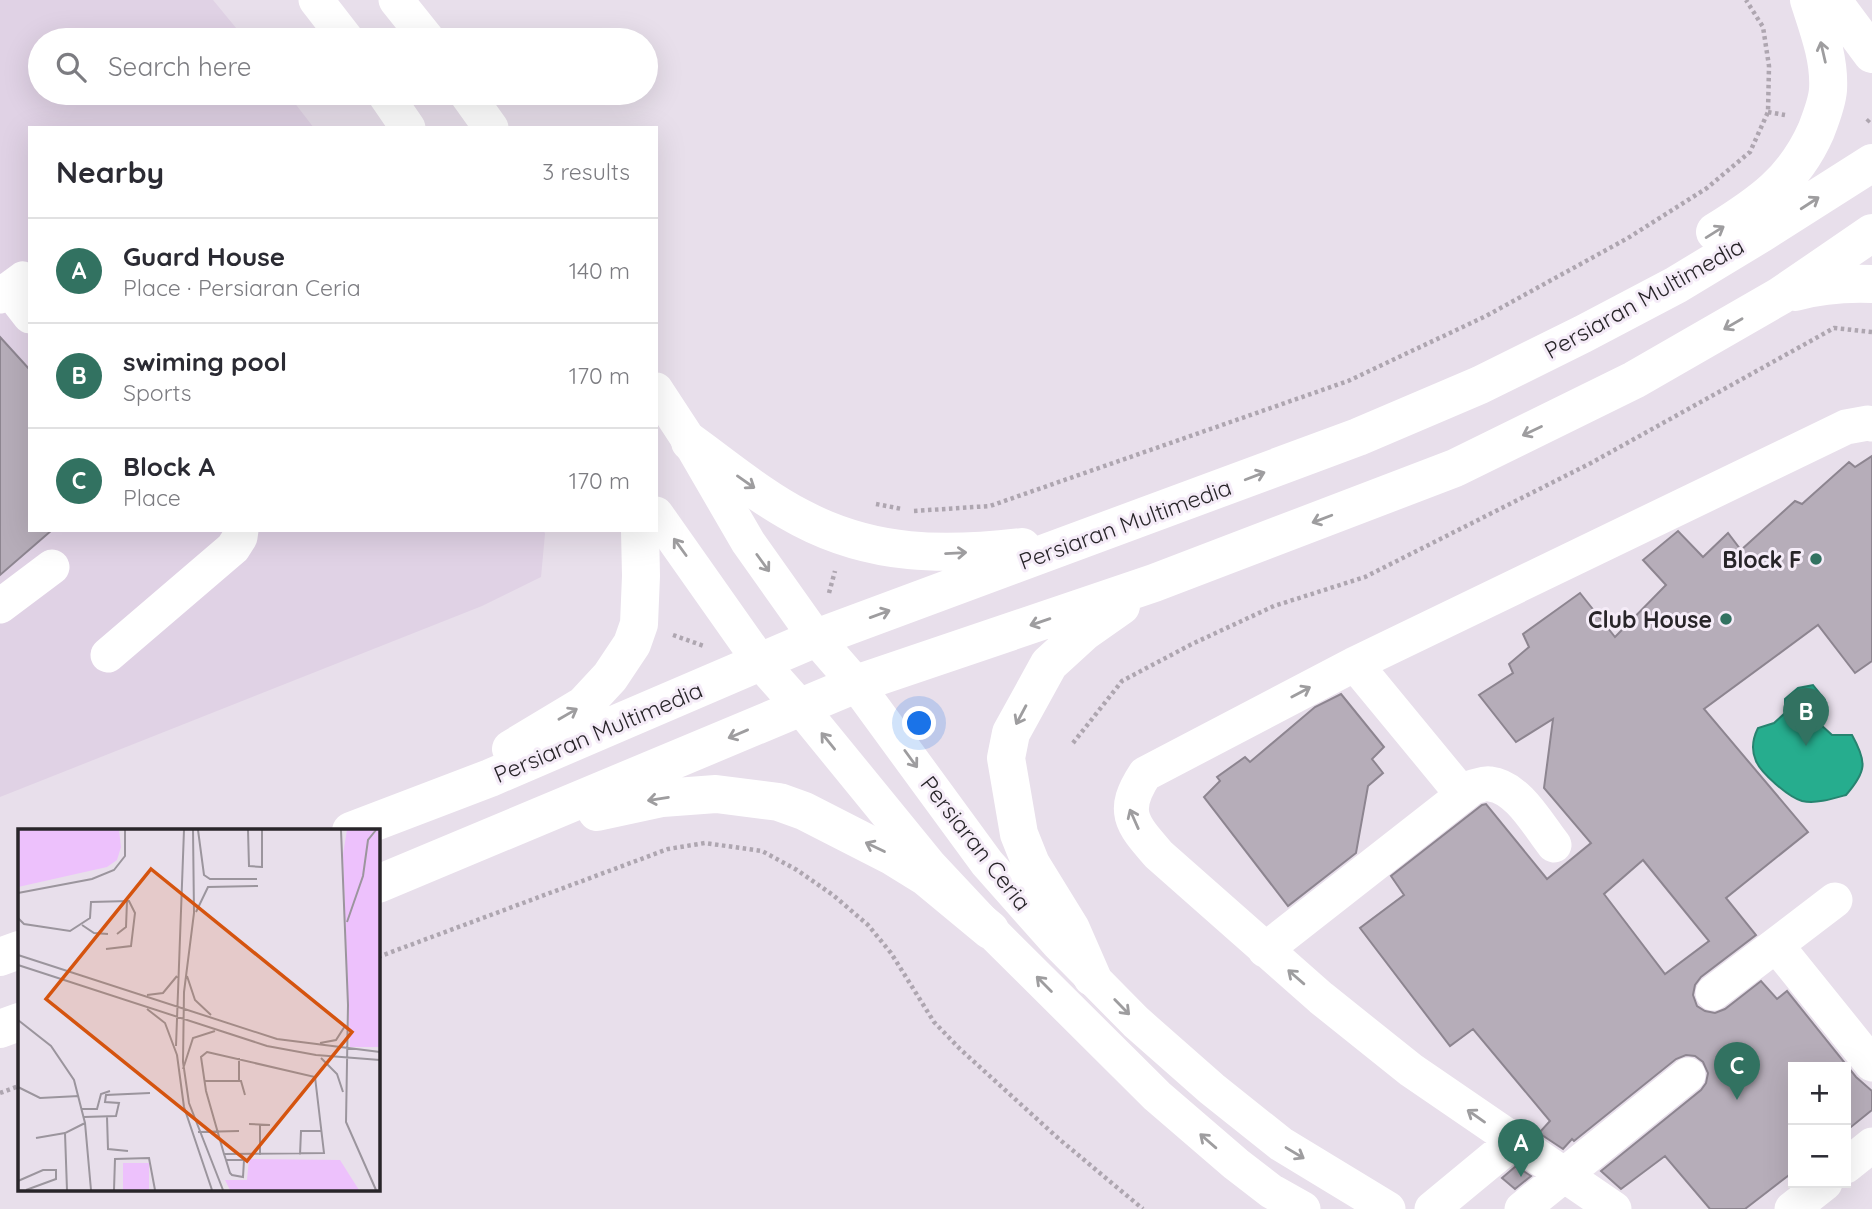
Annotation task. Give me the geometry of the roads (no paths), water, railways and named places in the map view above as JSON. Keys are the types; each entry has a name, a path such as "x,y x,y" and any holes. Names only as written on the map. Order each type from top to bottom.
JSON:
{"main road":[{"path":"1358,437 1509,356 1642,279 1755,207 1788,178 1807,150 1821,120 1828,90 1826,61 1809,0"},
{"path":"1832,0 1872,54"},
{"name":"Persiaran Multimedia","path":"357,829 490,778 816,638 1358,437 1480,385 1676,285 1872,163"},
{"path":"380,883 856,684 1154,583 1455,468 1634,380 1780,296 1872,233"},
{"path":"1780,296 1815,286 1872,284"},
{"path":"690,442 800,518 845,538 897,550 942,553 1037,546 1084,537 1138,519"},
{"path":"356,829 499,755 584,705 610,677 632,644 639,624 640,532"},
{"path":"1092,976 1071,929 1031,864 1019,834 1006,758 1011,733 1049,664 1084,632 1154,583"},
{"path":"440,858 554,824 662,798 716,794 779,802 804,811 892,856 926,877 990,930"},
{"path":"0,957 18,950"},
{"path":"0,1029 18,1022"}],"street":[{"path":"316,0 338,28"},
{"path":"396,0 418,28"},
{"path":"428,0 441,28"},
{"path":"392,105 407,126"},
{"path":"475,105 490,126"},
{"path":"480,105 490,126"},
{"path":"13,289 28,313"},
{"name":"Persiaran Ceria","path":"658,393 748,542 816,638 856,684 987,863 1058,943 1136,1022 1212,1089 1281,1144 1388,1209"},
{"path":"1614,1209 1411,1070 1265,950 1159,855 1140,833 1129,808 1134,791 1144,774 1355,664 1846,427 1872,424"},
{"name":"Persiaran Ceria","path":"658,517 761,663 930,866 990,930 1157,1096 1236,1164 1271,1191 1303,1209"},
{"path":"108,654 233,548 241,532"},
{"path":"0,606 52,567"},
{"path":"1355,664 1463,795"},
{"path":"1265,950 1473,787 1488,783 1504,788 1516,798 1554,845"},
{"path":"1713,993 1835,900"},
{"path":"1776,945 1872,1064"},
{"path":"1522,1209 1688,1075"},
{"path":"1432,1209 1513,1142"},
{"path":"1851,1162 1872,1145"},
{"path":"1792,1209 1819,1188"}],"place":[{"name":"Block F","path":"1816,559"},
{"name":"Club House","path":"1726,619"},
{"name":"swiming pool","path":"1806,746"},
{"name":"Block A","path":"1737,1100"},
{"name":"Guard House","path":"1521,1177"}]}
